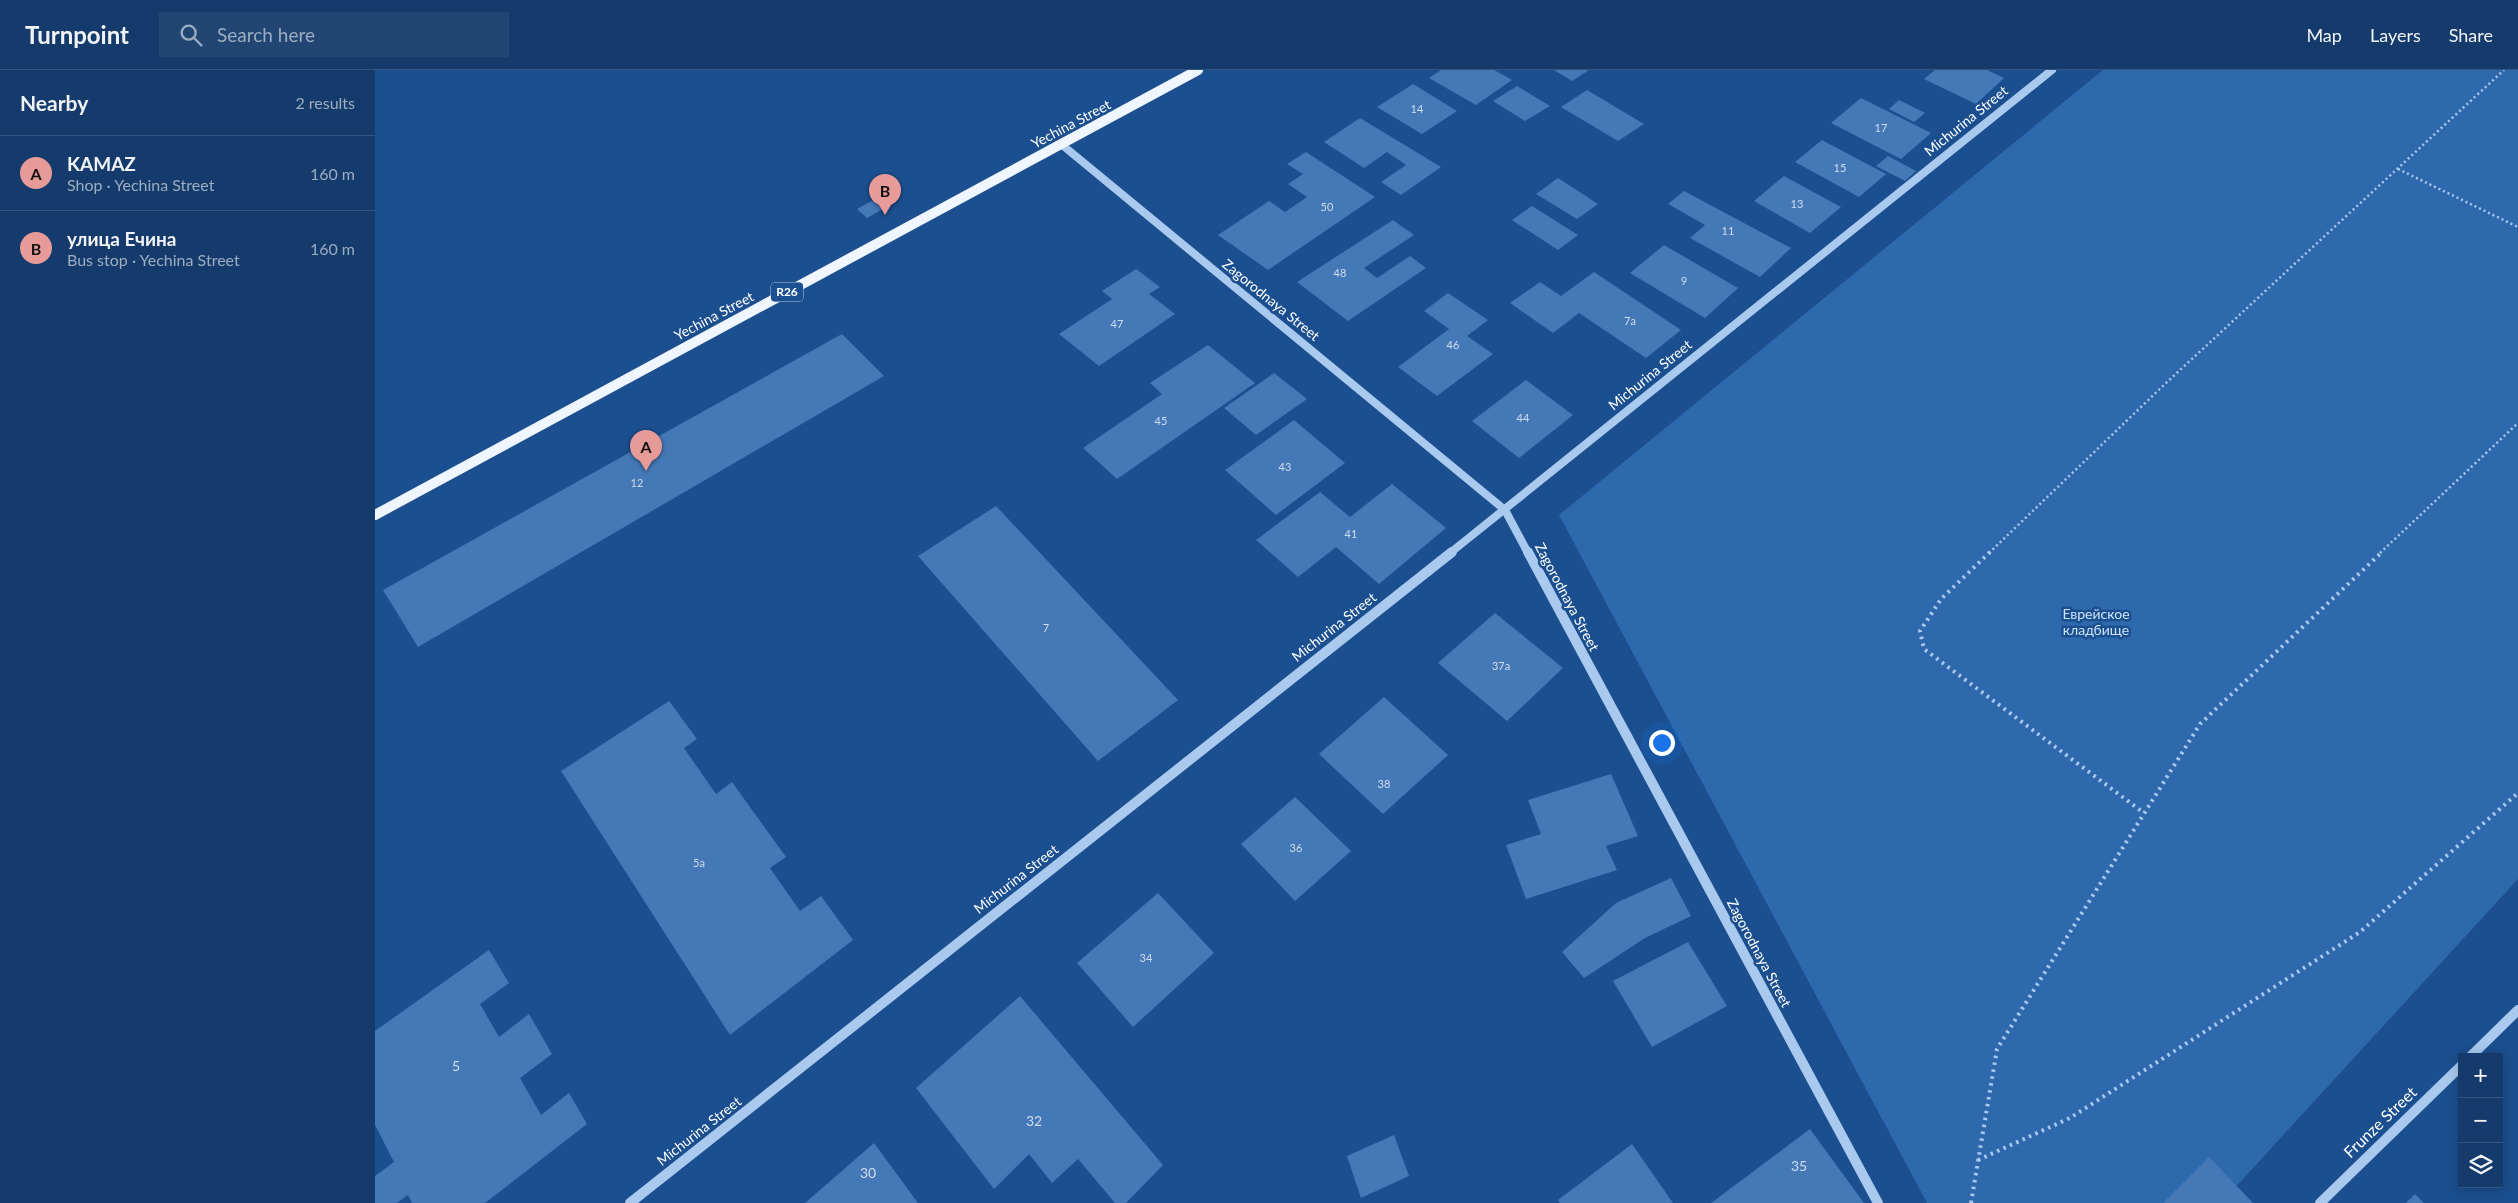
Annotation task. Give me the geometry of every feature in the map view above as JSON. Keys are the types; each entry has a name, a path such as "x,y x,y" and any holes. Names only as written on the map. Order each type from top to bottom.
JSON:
{"main road":[{"name":"Yechina Street","path":"375,515 1198,70"}],"street":[{"name":"Michurina Street","path":"629,1203 1505,510 2052,70"},
{"name":"Zagorodnaya Street","path":"1061,144 1505,510 1878,1203"},
{"path":"2474,1053 2518,1010"},
{"name":"Frunze Street","path":"2320,1203 2458,1069"}],"path":[{"path":"2144,813 1924,648 1920,631 1941,599 2166,383 2504,70"},
{"path":"2397,169 2518,227"},
{"path":"1971,1203 1997,1048 2200,724 2518,423"},
{"path":"1978,1160 2069,1118 2251,1004 2360,932 2518,793"}],"green space":[{"name":"Еврейское кладбище","path":"2103,70 2518,70 2518,879 2221,1203 1927,1203 1559,515"}],"building":[{"path":"1441,70 1494,70 1512,80 1476,105 1429,78"},
{"path":"1554,70 1589,70 1572,81"},
{"path":"1935,70 1987,70 2004,78 1976,104 1924,79"},
{"path":"1413,84 1457,111 1422,134 1377,107"},
{"path":"1517,86 1550,106 1525,121 1493,101"},
{"path":"1587,90 1644,124 1618,141 1561,107"},
{"path":"1861,98 1931,133 1901,159 1831,123"},
{"path":"1899,100 1925,113 1914,122 1889,109"},
{"path":"1360,118 1441,167 1401,195 1381,182 1406,165 1387,152 1364,168 1324,142"},
{"path":"1822,140 1886,174 1859,197 1795,162"},
{"path":"1306,152 1375,197 1268,270 1218,235 1269,201 1285,212 1307,197 1288,184 1303,174 1287,164"},
{"path":"1888,156 1916,171 1905,181 1876,166"},
{"path":"1784,176 1841,207 1810,233 1754,201"},
{"path":"1558,178 1598,204 1577,219 1536,194"},
{"path":"1684,191 1791,248 1760,277 1690,238 1705,225 1668,204"},
{"path":"882,195 892,204 867,218 857,209"},
{"path":"1532,206 1578,235 1558,250 1512,220"},
{"path":"1393,220 1414,235 1364,268 1377,278 1410,256 1426,268 1348,321 1297,282"},
{"path":"1664,245 1738,288 1705,318 1630,273"},
{"path":"1136,269 1160,287 1149,294 1175,314 1099,366 1059,334 1112,299 1102,291"},
{"path":"1594,272 1681,330 1646,358 1579,313 1553,333 1510,303 1540,282 1561,296"},
{"path":"1448,293 1488,320 1467,336 1493,354 1437,396 1398,367 1449,329 1424,311"},
{"path":"842,334 884,376 418,647 383,590"},
{"path":"1208,345 1255,383 1117,479 1083,448 1162,394 1150,383"},
{"path":"1274,373 1307,399 1256,435 1224,408"},
{"path":"1526,380 1573,415 1519,458 1472,421"},
{"path":"1294,420 1345,463 1276,515 1225,470"},
{"path":"1392,484 1446,528 1379,584 1336,547 1298,577 1256,540 1320,492 1350,517"},
{"path":"996,506 1178,700 1098,761 918,556"},
{"path":"1495,613 1563,668 1507,721 1438,663"},
{"path":"1384,697 1448,755 1383,814 1319,754"},
{"path":"669,701 697,739 684,748 716,794 732,782 786,857 770,868 800,911 821,896 853,940 730,1035 561,771"},
{"path":"1611,774 1638,836 1606,846 1617,870 1526,899 1506,845 1541,834 1528,800"},
{"path":"1295,797 1351,851 1295,901 1241,844"},
{"path":"1671,878 1691,916 1645,938 1584,978 1562,952 1616,903"},
{"path":"1158,893 1214,953 1133,1027 1077,963"},
{"path":"1688,942 1727,1006 1652,1047 1613,981"},
{"path":"489,950 509,983 480,1004 499,1037 529,1014 552,1054 520,1078 541,1115 569,1093 587,1124 485,1203 412,1203 408,1195 397,1203 375,1203 375,1176 394,1162 375,1125 375,1031"},
{"path":"1020,996 1163,1165 1126,1203 1115,1203 1078,1159 1052,1183 1029,1154 994,1189 916,1088"},
{"path":"1810,1129 1864,1203 1711,1203"},
{"path":"1394,1135 1409,1176 1361,1198 1347,1156"},
{"path":"874,1143 918,1203 805,1203"},
{"path":"1632,1144 1673,1203 1560,1203 1558,1200"},
{"path":"2209,1157 2253,1203 2163,1203"},
{"path":"2415,1194 2424,1203 2406,1203"}],"place":[{"name":"улица Ечина","path":"885,215"},
{"name":"KAMAZ","path":"646,471"}]}
